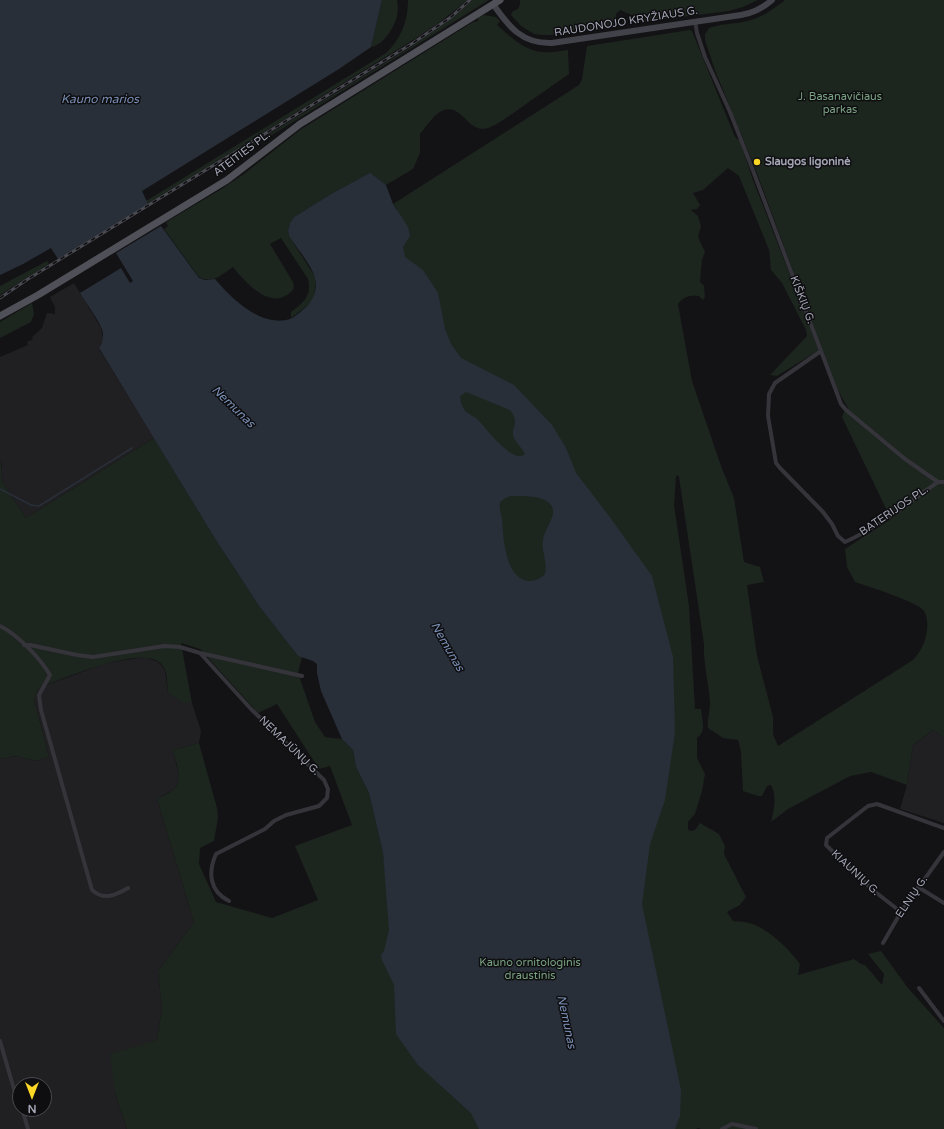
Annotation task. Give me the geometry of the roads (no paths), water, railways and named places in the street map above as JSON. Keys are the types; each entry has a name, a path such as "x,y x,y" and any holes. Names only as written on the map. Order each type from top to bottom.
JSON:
{"main road":[{"name":"ATEITIES PL.","path":"0,316 38,295 227,180 288,132 500,0"},
{"name":"RAUDONOJO KRYŽIAUS G.","path":"493,4 520,35 531,41 545,43 579,40 751,13 772,0"}],"street":[{"name":"KIŠKIŲ G.","path":"695,21 697,33 705,57 730,112 749,160 838,397 846,410 906,459 938,482"},
{"name":"BATERIJOS PL.","path":"821,352 776,383 769,394 768,416 776,463 823,512 832,524 838,536 845,542 903,507 938,482 944,482"},
{"path":"0,626 12,633 43,662 50,675 39,695 41,710 92,890 97,894 104,896 120,893 128,888"},
{"path":"24,645 86,656 104,656 164,646 180,647 200,653 302,676"},
{"name":"NEMAJŪNŲ G.","path":"200,653 251,709 324,780 328,789 327,798 319,806 286,815 274,821 265,829 216,854 210,872 212,880 221,897 229,901"},
{"name":"KIAUNIŲ G.","path":"901,912 893,908 829,848 826,844 826,838 868,806 873,804 877,804 944,828"},
{"name":"ELNIŲ G.","path":"883,943 901,912 944,852"},
{"path":"918,887 944,903"},
{"path":"919,988 944,1021"},
{"path":"0,1041 12,1082"},
{"path":"24,1117 28,1129"},
{"path":"722,1129 732,1124 756,1129"}],"water":[{"name":"Kauno marios","path":"0,0 382,0 371,47 339,69 142,191 148,204 58,259 51,248 0,275"},
{"name":"Kauno ornitologinis draustinis","path":"370,173 386,185 393,204 408,227 410,236 403,247 405,257 423,270 438,293 445,329 451,344 461,358 514,385 552,425 566,448 576,473 652,576 673,657 675,732 665,800 650,844 642,904 681,1090 680,1116 675,1129 479,1129 471,1113 418,1065 396,1034 394,985 381,955 384,951 389,930 383,853 369,793 356,767 353,750 342,739 321,691 317,673 317,664 313,661 298,656 259,606 214,537 99,348 103,339 102,329 80,293 121,268 130,283 133,281 116,253 161,226 199,278 205,280 215,279 229,295 248,310 258,315 279,321 294,317 310,302 314,295 316,282 314,273 289,236 288,230 290,223 294,217 331,194","holes":["466,392 510,410 515,419 513,431 514,438 525,454 520,456 507,450 475,417 465,411 461,404 460,396","510,496 530,496 544,500 553,507 553,514 543,540 546,570 545,574 535,580 528,581 520,578 510,565 507,555 503,535 500,503 502,500"]}],"waterway":[{"path":"0,489 31,505 39,506 132,448"}],"railway":[{"path":"0,298 28,279 413,43 451,17 470,0"}],"place":[{"name":"Slaugos ligoninė","path":"757,162"}],"park label":[{"name":"J. Basanavičiaus parkas","path":"840,103"}],"water label":[{"name":"Nemunas","path":"233,407"},
{"name":"Nemunas","path":"447,647"},
{"name":"Nemunas","path":"566,1022"}]}
